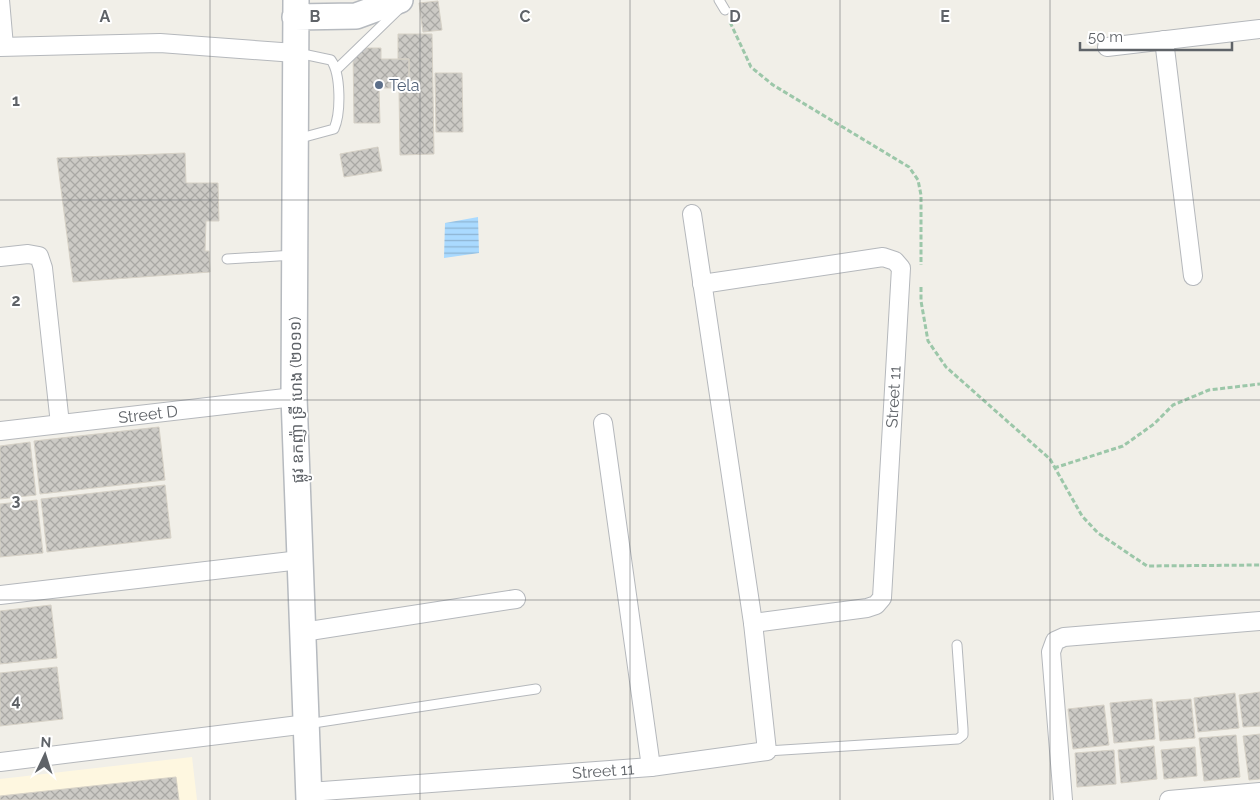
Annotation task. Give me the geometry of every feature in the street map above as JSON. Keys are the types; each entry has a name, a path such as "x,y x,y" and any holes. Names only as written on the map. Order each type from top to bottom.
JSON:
{"main road":[{"path":"296,9 356,16 400,0"},
{"name":"ផ្លូវ ឧកញ៉ា ទ្រី ហេង (២០១១)","path":"296,9 294,397 309,796"}],"street":[{"path":"0,0 2,46 160,43 295,53"},
{"path":"1107,47 1260,29"},
{"path":"1164,40 1193,276"},
{"path":"692,214 753,623 767,752"},
{"path":"0,257 28,254 39,256 44,268 60,424"},
{"name":"Street 11","path":"702,284 883,257 896,261 901,268 882,598 876,605 866,608 753,623"},
{"name":"Street D","path":"0,431 294,397"},
{"path":"603,423 651,767"},
{"path":"0,595 300,560"},
{"path":"303,632 516,600"},
{"path":"1063,800 1051,652 1055,641 1064,637 1260,621"},
{"path":"0,762 307,724"},
{"name":"Street 11","path":"309,796 651,767 767,752"},
{"path":"1170,800 1260,792"}],"lane":[{"path":"337,68 409,0"},
{"path":"719,0 724,10"},
{"path":"294,139 334,129 339,119 337,68 331,60 295,53"},
{"path":"227,260 294,255"},
{"path":"767,752 958,740 963,736 963,729 957,645"},
{"path":"307,724 536,689"}],"path":[{"path":"724,10 750,67 773,85 909,167 918,180 921,195 921,272"},
{"path":"921,281 921,300 928,341 946,367 1050,459 1088,522 1123,552 1147,566 1260,565"},
{"path":"1054,468 1123,446 1154,424 1173,405 1208,390 1260,384"}],"shaded area":[{"path":"192,757 197,800 0,800 0,779"}],"water":[{"path":"478,217 479,253 444,258 445,223"}],"building":[{"path":"438,1 442,30 423,32 419,3"},
{"path":"398,34 432,34 434,154 400,155 399,88 409,88 409,59 398,59"},
{"path":"353,48 381,48 381,59 409,59 409,88 379,88 380,123 354,123"},
{"path":"435,73 462,73 463,132 436,132"},
{"path":"378,147 382,171 344,177 340,154"},
{"path":"185,153 186,183 218,183 219,221 206,221 205,251 209,251 210,272 73,282 57,158"},
{"path":"159,427 165,480 40,494 34,441"},
{"path":"30,442 36,495 0,499 0,446"},
{"path":"165,485 171,538 47,552 41,499"},
{"path":"37,500 43,553 0,557 0,504"},
{"path":"51,605 57,658 0,664 0,611"},
{"path":"57,667 63,719 0,726 0,673"},
{"path":"1260,692 1260,726 1243,727 1239,695"},
{"path":"1235,693 1239,728 1198,732 1194,698"},
{"path":"1152,699 1155,739 1114,743 1110,703"},
{"path":"1191,699 1195,738 1160,741 1156,702"},
{"path":"1104,705 1109,745 1073,749 1068,709"},
{"path":"1260,734 1260,779 1249,780 1243,736"},
{"path":"1236,735 1240,777 1204,781 1199,738"},
{"path":"1154,746 1157,779 1121,783 1118,750"},
{"path":"1195,747 1197,776 1164,779 1161,750"},
{"path":"1114,750 1116,784 1077,787 1075,753"},
{"path":"176,777 179,800 0,800 0,796"}],"place":[{"name":"Tela","path":"379,85"}]}
